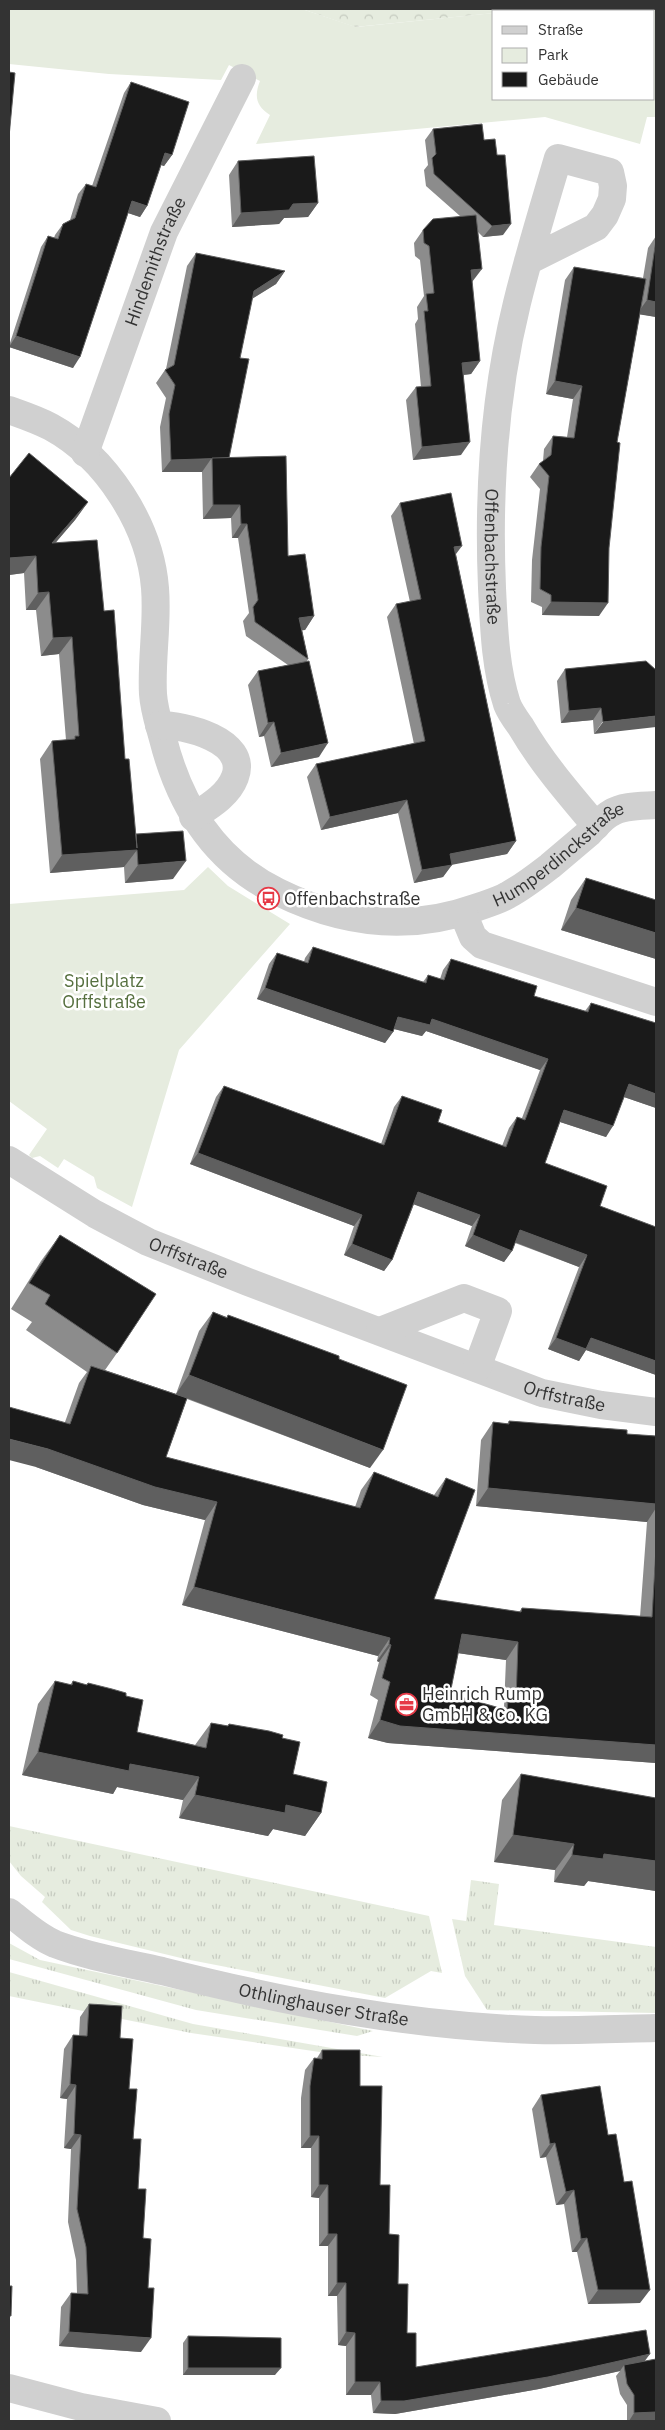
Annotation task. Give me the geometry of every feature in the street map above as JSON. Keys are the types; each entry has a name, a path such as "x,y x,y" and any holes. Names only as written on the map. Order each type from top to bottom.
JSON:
{"street":[{"name":"Hindemithstraße","path":"85,453 164,232 242,78"},
{"name":"Offenbachstraße","path":"528,261 516,304 504,365 494,449 490,529 498,667 508,706 532,745 558,782 596,826"},
{"path":"9,410 52,427 85,453 123,496 140,526 154,575 157,624 153,695 159,725 177,787 193,817 221,798 232,782 236,770 232,754 224,743 199,732 182,727 159,725"},
{"name":"Humperdinckstraße","path":"193,817 224,852 252,876 299,902 329,913 384,922 415,922 463,913 507,896 541,872 612,812 626,808 656,805"},
{"path":"463,913 473,937 482,945 656,1002"},
{"name":"Orffstraße","path":"9,1160 95,1214 148,1242 248,1282 542,1393 601,1405 656,1412"},
{"path":"380,1331 464,1298 498,1311 477,1368"},
{"name":"Othlinghauser Straße","path":"9,1912 47,1940 85,1952 215,1985 354,2012 445,2024 535,2030 656,2028"},
{"path":"9,2388 81,2406 157,2421"}],"green space":[{"path":"9,9 302,9 356,27 492,13 492,100 655,100 655,10 524,10 656,9 656,117 647,117 640,144 545,117 256,144 270,115 259,104 257,91 260,81 229,65 221,80 109,74 9,64"},
{"path":"302,9 535,9 492,10 492,13 355,27"},
{"name":"Spielplatz Orffstraße","path":"208,867 228,886 290,924 179,1050 132,1207 97,1188 94,1177 64,1159 58,1168 40,1156 32,1158 29,1155 47,1129 9,1101 9,904 184,890"},
{"path":"9,1826 429,1916 442,1973 431,1971 385,1998 185,1959 71,1930 42,1902 45,1897 21,1876 9,1861"},
{"path":"471,1880 499,1884 494,1925 656,1947 656,2013 487,2010 465,1976 452,1919 466,1921"},
{"path":"9,1943 40,1960 373,2031 357,2036 196,2010 9,1959"},
{"path":"9,1972 193,2024 383,2057 333,2054 191,2033 9,1996"}],"building":[{"path":"9,72 15,73 9,137"},
{"path":"131,82 189,102 172,155 165,153 147,206 132,201 80,357 16,336 48,236 58,239 63,224 75,218 86,184 96,187"},
{"path":"482,124 484,140 495,139 497,155 505,155 511,224 492,226 434,174 432,158 436,154 433,129"},
{"path":"314,156 318,203 293,204 289,210 241,213 238,161"},
{"path":"476,215 482,269 471,270 480,361 462,363 470,442 422,447 416,387 431,386 424,311 428,311 426,294 434,293 429,246 424,243 423,230 433,219"},
{"path":"656,240 656,302 647,300"},
{"path":"196,253 285,271 254,291 240,358 249,359 229,458 171,460 169,414 175,385 165,370 174,365"},
{"path":"574,267 646,279 617,442 620,443 609,548 608,603 551,602 551,595 540,589 541,547 549,476 539,464 551,455 553,436 574,438 582,386 555,381"},
{"path":"29,453 88,502 52,543 97,540 104,611 114,610 125,759 129,759 137,848 136,834 183,831 186,861 138,865 137,850 62,855 52,741 75,739 75,736 79,736 72,637 53,638 49,592 38,593 36,556 9,558 9,478"},
{"path":"286,456 288,556 305,554 314,616 299,618 308,659 255,622 253,607 258,600 247,524 241,524 240,505 213,505 212,458"},
{"path":"451,493 462,546 454,547 516,841 450,854 452,865 422,870 407,800 330,817 316,764 425,741 396,604 421,599 400,503"},
{"path":"309,661 328,743 281,753 274,722 268,723 258,671"},
{"path":"646,661 656,670 656,716 603,722 601,708 569,711 565,669"},
{"path":"586,878 656,900 656,933 576,908"},
{"path":"313,947 426,983 428,975 444,980 451,959 537,986 534,996 588,1012 591,1003 656,1023 656,1094 629,1084 613,1126 564,1110 545,1163 607,1186 600,1206 656,1227 656,1361 591,1338 586,1349 556,1338 587,1255 520,1230 512,1251 473,1235 480,1215 418,1192 392,1260 352,1244 362,1215 198,1153 224,1086 384,1145 402,1096 442,1110 438,1122 506,1147 517,1117 525,1120 548,1059 432,1019 430,1025 398,1017 393,1032 265,988 277,953 308,963"},
{"path":"60,1235 156,1294 117,1353 45,1304 50,1295 29,1283"},
{"path":"213,1312 227,1318 228,1315 339,1356 339,1359 407,1385 383,1450 189,1375"},
{"path":"91,1366 187,1398 166,1457 360,1508 374,1472 438,1497 446,1478 475,1490 434,1599 521,1612 522,1608 652,1617 656,1548 656,1745 400,1726 380,1720 390,1682 382,1678 391,1645 389,1644 390,1638 194,1587 217,1502 155,1487 48,1449 9,1439 9,1407 70,1424","holes":["462,1634 518,1642 516,1701 508,1701 507,1710 450,1694"]},
{"path":"509,1421 627,1430 627,1434 656,1436 656,1504 488,1488 493,1422 509,1424"},
{"path":"55,1681 72,1685 73,1681 87,1685 88,1683 126,1693 126,1696 143,1700 137,1732 206,1748 211,1723 228,1726 229,1724 269,1731 283,1735 282,1738 300,1742 293,1774 327,1782 321,1813 286,1805 285,1813 195,1795 199,1777 130,1764 129,1771 38,1752"},
{"path":"521,1774 656,1798 656,1861 604,1854 603,1859 572,1855 574,1844 513,1835"},
{"path":"89,2004 122,2006 120,2038 133,2039 129,2089 137,2089 133,2139 141,2139 138,2189 146,2189 143,2238 151,2239 148,2288 154,2288 151,2338 69,2332 71,2293 88,2294 86,2247 77,2209 81,2135 74,2134 76,2085 70,2084 73,2035 87,2036"},
{"path":"322,2050 360,2050 360,2086 382,2086 380,2185 390,2185 389,2234 399,2235 398,2284 408,2284 407,2333 416,2333 416,2367 646,2330 650,2354 548,2377 404,2401 381,2401 380,2382 355,2382 355,2333 346,2332 346,2283 337,2283 337,2234 328,2234 328,2185 319,2185 319,2136 310,2136 310,2086 314,2058 322,2059"},
{"path":"600,2086 608,2135 616,2134 624,2182 632,2181 650,2290 598,2290 587,2238 581,2239 574,2190 566,2192 555,2143 550,2144 541,2095"},
{"path":"9,2286 12,2286 11,2316 9,2316"},
{"path":"188,2336 281,2338 281,2368 188,2368"},
{"path":"656,2359 656,2412 634,2413 634,2395 627,2384 624,2365"}],"place":[{"name":"Offenbachstraße","path":"268,899"},
{"name":"Heinrich Rump GmbH & Co. KG","path":"406,1704"}]}
